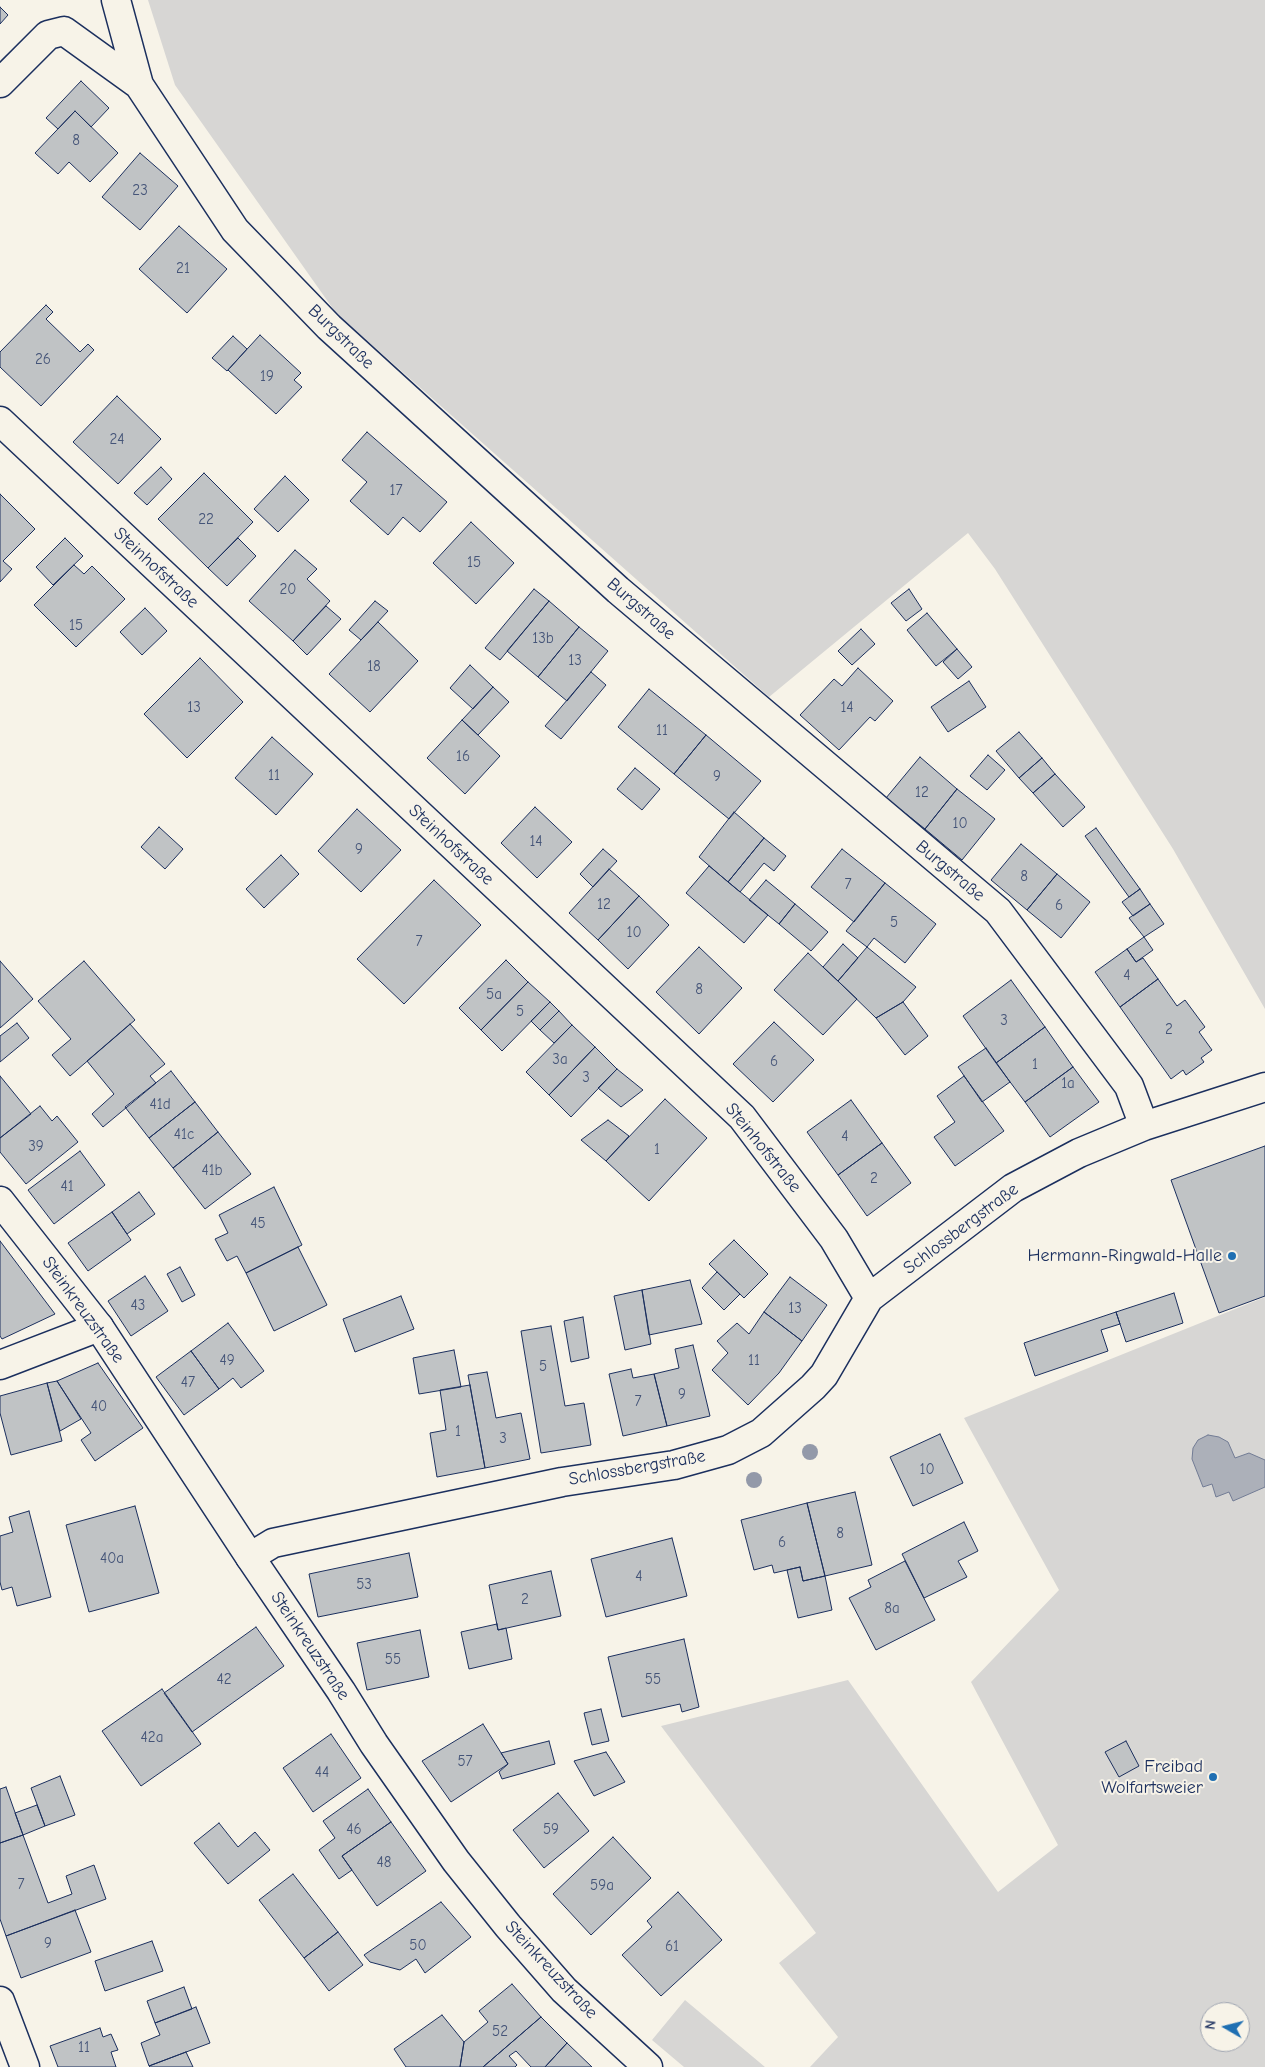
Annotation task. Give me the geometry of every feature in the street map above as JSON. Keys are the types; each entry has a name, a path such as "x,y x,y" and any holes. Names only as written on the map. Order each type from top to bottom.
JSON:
{"street":[{"name":"Burgstraße","path":"116,0 139,85 235,230 329,327 618,590 998,911 1129,1086 1144,1126"},
{"name":"Burgstraße","path":"0,83 48,35 64,32 139,85"},
{"name":"Steinhofstraße","path":"0,422 742,1117 834,1239 869,1298"},
{"name":"Schlossbergstraße","path":"250,1557 273,1542 562,1482 674,1465 728,1450 761,1433 813,1387 824,1375 869,1298 1013,1188 1079,1154 1144,1126 1265,1087"},
{"name":"Steinkreuzstraße","path":"0,1201 99,1327 250,1557 341,1690 374,1744 456,1861 508,1926 564,1990 648,2067"},
{"path":"0,1365 99,1327"},
{"path":"0,2000 25,2067"}],"shaded area":[{"path":"148,0 1265,0 1265,1009 1173,849 995,569 968,533 769,697 336,313 175,85"},
{"path":"1265,1297 1265,2067 810,2067 838,2037 779,1963 816,1933 661,1726 848,1680 998,1892 1058,1845 971,1682 1059,1590 964,1418"},
{"path":"1208,1435 1219,1437 1228,1442 1235,1458 1249,1453 1265,1460 1265,1487 1233,1501 1229,1492 1216,1497 1212,1484 1203,1487 1192,1459 1193,1448 1198,1440"},
{"path":"685,2000 765,2067 684,2067 652,2040"}],"building":[{"path":"0,7 8,15 0,24"},
{"path":"81,81 109,108 91,127 75,111 58,129 46,118"},
{"path":"75,111 118,153 90,182 69,162 58,174 35,153"},
{"path":"140,153 178,186 140,230 102,197"},
{"path":"179,226 227,269 187,313 139,269"},
{"path":"46,305 53,312 46,319 80,352 88,344 94,350 41,406 0,367 0,352"},
{"path":"260,335 301,373 294,380 302,387 276,414 228,370"},
{"path":"233,336 247,349 227,371 212,358"},
{"path":"117,396 161,439 118,484 73,442"},
{"path":"367,432 447,502 420,532 403,517 388,535 350,501 367,482 342,460"},
{"path":"161,467 172,479 147,505 134,493"},
{"path":"204,473 253,522 208,568 158,519"},
{"path":"285,476 309,500 278,532 254,509"},
{"path":"0,494 35,529 3,561 12,569 0,582"},
{"path":"471,522 514,563 476,604 433,563"},
{"path":"65,538 83,556 53,585 36,567"},
{"path":"238,538 256,556 227,586 208,568"},
{"path":"295,550 317,569 307,579 330,601 293,641 249,601"},
{"path":"74,565 84,574 92,566 125,599 76,647 34,605"},
{"path":"534,589 549,601 500,660 485,648"},
{"path":"909,589 922,609 906,621 891,603"},
{"path":"375,601 388,611 361,640 349,630"},
{"path":"549,601 579,627 538,677 507,651"},
{"path":"326,606 341,619 307,655 293,641"},
{"path":"145,608 167,631 142,655 120,632"},
{"path":"927,613 957,649 936,666 907,630"},
{"path":"378,622 418,661 370,712 329,674"},
{"path":"579,627 608,651 567,701 538,677"},
{"path":"861,629 875,644 852,665 838,651"},
{"path":"957,649 972,667 958,679 943,662"},
{"path":"200,658 243,702 187,758 144,714"},
{"path":"470,665 493,687 473,709 450,688"},
{"path":"858,668 893,701 875,721 870,717 839,750 800,715 834,679 842,686"},
{"path":"591,672 606,685 561,739 545,726"},
{"path":"969,681 986,707 948,732 931,707"},
{"path":"493,687 509,702 478,735 462,720"},
{"path":"649,689 706,735 674,774 618,727"},
{"path":"462,720 500,756 465,794 427,758"},
{"path":"1019,732 1042,758 1019,778 996,751"},
{"path":"706,735 761,781 729,819 674,774"},
{"path":"272,737 313,774 276,815 235,778"},
{"path":"988,755 1005,770 987,790 970,776"},
{"path":"920,757 957,789 925,829 886,798"},
{"path":"1042,758 1055,774 1033,793 1019,778"},
{"path":"635,768 660,789 642,810 617,789"},
{"path":"1055,774 1085,807 1063,827 1033,793"},
{"path":"957,789 995,819 962,860 925,829"},
{"path":"535,807 572,842 537,878 501,843"},
{"path":"357,809 401,850 361,892 318,851"},
{"path":"734,812 764,838 728,882 699,857"},
{"path":"159,827 183,849 165,869 141,847"},
{"path":"1096,828 1140,889 1129,897 1085,836"},
{"path":"764,838 786,856 774,871 764,863 740,892 728,882"},
{"path":"1021,844 1057,874 1027,910 991,880"},
{"path":"603,849 617,861 593,887 580,874"},
{"path":"842,849 885,883 854,922 811,887"},
{"path":"281,855 299,874 264,908 246,889"},
{"path":"709,866 768,915 744,943 686,893"},
{"path":"609,869 639,896 598,940 569,913"},
{"path":"1057,874 1090,902 1061,938 1027,910"},
{"path":"434,880 481,925 404,1004 357,959"},
{"path":"766,880 795,904 779,924 749,900"},
{"path":"885,883 936,924 905,963 874,938 867,947 846,931"},
{"path":"1140,889 1150,904 1133,916 1122,902"},
{"path":"639,896 669,925 628,969 598,940"},
{"path":"795,904 828,932 811,951 779,924"},
{"path":"1150,904 1164,924 1144,937 1129,918"},
{"path":"1144,937 1153,950 1136,962 1127,949"},
{"path":"843,944 858,958 838,981 823,967"},
{"path":"699,947 742,988 699,1034 656,992"},
{"path":"867,947 916,987 903,1002 876,1018 838,981"},
{"path":"1127,949 1136,962 1143,958 1158,979 1120,1007 1095,972"},
{"path":"808,953 857,999 823,1035 774,990"},
{"path":"506,960 528,982 481,1030 459,1008"},
{"path":"0,961 33,999 0,1028"},
{"path":"84,961 135,1020 70,1076 52,1055 71,1039 38,1001"},
{"path":"1158,979 1177,1006 1185,1000 1205,1027 1199,1032 1212,1050 1201,1058 1204,1062 1186,1075 1183,1070 1171,1079 1120,1007"},
{"path":"1011,980 1045,1027 996,1063 963,1016"},
{"path":"528,982 550,1002 502,1051 481,1030"},
{"path":"550,1002 559,1011 540,1030 531,1021"},
{"path":"903,1002 928,1036 905,1055 876,1018"},
{"path":"559,1011 572,1025 554,1043 540,1030"},
{"path":"774,1022 814,1060 773,1102 733,1064"},
{"path":"17,1023 29,1038 0,1062 0,1036"},
{"path":"130,1024 165,1064 150,1076 156,1083 103,1127 92,1114 114,1094 87,1061"},
{"path":"572,1025 595,1047 549,1095 526,1072"},
{"path":"1045,1027 1073,1067 1025,1102 996,1063"},
{"path":"595,1047 617,1069 571,1117 549,1095"},
{"path":"986,1048 1010,1082 982,1102 958,1067"},
{"path":"1073,1067 1099,1102 1050,1137 1025,1102"},
{"path":"617,1069 643,1090 621,1107 598,1088"},
{"path":"171,1071 195,1102 149,1138 125,1107"},
{"path":"0,1076 31,1114 0,1138"},
{"path":"964,1076 1004,1131 955,1166 934,1137 955,1122 937,1096"},
{"path":"665,1099 707,1138 649,1201 606,1161"},
{"path":"851,1100 882,1143 838,1175 807,1132"},
{"path":"195,1102 218,1132 173,1168 149,1138"},
{"path":"40,1106 52,1121 57,1116 78,1142 26,1184 0,1152 0,1138"},
{"path":"608,1120 629,1136 606,1161 581,1140"},
{"path":"218,1132 251,1174 205,1209 173,1168"},
{"path":"882,1143 911,1183 867,1216 838,1175"},
{"name":"Hermann-Ringwald-Halle","path":"1265,1146 1265,1296 1219,1313 1171,1180"},
{"path":"80,1151 105,1185 54,1224 28,1190"},
{"path":"274,1187 302,1245 246,1273 237,1256 227,1261 215,1239 228,1233 219,1215"},
{"path":"139,1192 155,1214 127,1234 112,1212"},
{"path":"112,1212 131,1240 88,1271 68,1243"},
{"path":"734,1240 768,1274 744,1298 709,1264"},
{"path":"0,1241 55,1314 2,1339 0,1336"},
{"path":"298,1247 327,1305 274,1331 246,1273"},
{"path":"180,1267 195,1295 182,1302 167,1274"},
{"path":"717,1272 740,1294 724,1310 702,1288"},
{"path":"145,1276 168,1311 131,1336 108,1301"},
{"path":"790,1277 827,1305 802,1341 764,1312"},
{"path":"690,1280 702,1324 649,1335 642,1290"},
{"path":"642,1290 651,1344 625,1350 614,1296"},
{"path":"1174,1293 1183,1323 1126,1342 1116,1312"},
{"path":"401,1296 414,1329 355,1352 343,1319"},
{"path":"764,1312 802,1341 779,1373 748,1405 712,1370 728,1353 717,1341 737,1323 749,1334"},
{"path":"1116,1312 1120,1324 1101,1330 1108,1351 1035,1376 1024,1343"},
{"path":"583,1317 589,1358 571,1362 564,1321"},
{"path":"228,1323 264,1371 241,1388 233,1378 219,1389 191,1351"},
{"path":"551,1326 565,1406 584,1403 591,1445 541,1453 521,1331"},
{"path":"693,1345 710,1416 667,1426 654,1374 679,1368 675,1349"},
{"path":"454,1350 461,1387 419,1394 413,1358"},
{"path":"191,1351 219,1389 184,1415 156,1377"},
{"path":"98,1363 143,1428 95,1461 81,1440 91,1433 57,1381"},
{"path":"631,1369 633,1378 654,1374 667,1426 623,1436 609,1374"},
{"path":"487,1372 496,1418 521,1413 530,1459 485,1468 468,1375"},
{"path":"57,1381 81,1419 60,1431 47,1383"},
{"path":"47,1383 62,1441 11,1455 0,1413 0,1396"},
{"path":"470,1385 485,1468 437,1477 430,1433 446,1430 440,1390"},
{"path":"940,1434 963,1483 913,1506 890,1457"},
{"path":"855,1492 872,1565 825,1576 807,1503"},
{"path":"807,1503 825,1576 803,1581 800,1567 774,1573 772,1565 754,1570 741,1520"},
{"path":"135,1506 159,1593 89,1612 66,1525"},
{"path":"29,1511 51,1597 17,1606 12,1587 2,1590 0,1582 0,1536 13,1532 9,1517"},
{"path":"964,1522 978,1551 958,1561 967,1577 924,1598 902,1554"},
{"path":"672,1538 687,1596 606,1617 591,1559"},
{"path":"409,1553 418,1597 318,1617 309,1574"},
{"path":"905,1561 935,1620 876,1650 849,1598 871,1587 868,1580"},
{"path":"800,1567 803,1581 825,1576 832,1610 798,1618 787,1570"},
{"path":"551,1571 561,1616 498,1630 489,1585"},
{"path":"497,1624 498,1630 506,1628 512,1659 469,1669 461,1632"},
{"path":"256,1627 284,1666 192,1732 164,1693"},
{"path":"420,1630 429,1677 367,1690 357,1643"},
{"path":"684,1639 699,1707 682,1712 680,1704 622,1717 608,1657"},
{"path":"162,1689 201,1744 141,1786 102,1731"},
{"path":"601,1709 609,1741 592,1745 584,1713"},
{"path":"483,1724 508,1764 451,1802 422,1761"},
{"path":"331,1734 361,1778 313,1812 283,1768"},
{"path":"549,1741 555,1764 502,1779 499,1772 508,1764 501,1753"},
{"path":"1126,1741 1139,1766 1119,1777 1105,1752"},
{"path":"606,1752 625,1782 594,1796 574,1761"},
{"path":"60,1776 75,1815 45,1826 31,1788"},
{"path":"6,1787 23,1835 0,1843 0,1789"},
{"path":"368,1789 391,1822 342,1856 352,1870 339,1879 319,1850 335,1838 323,1821"},
{"path":"558,1793 589,1831 544,1868 513,1830"},
{"path":"37,1805 45,1826 23,1835 15,1813"},
{"path":"391,1822 426,1871 377,1906 342,1856"},
{"path":"219,1823 238,1847 255,1832 270,1850 228,1884 194,1843"},
{"path":"23,1835 48,1903 72,1894 66,1876 94,1865 106,1899 6,1936 0,1919 0,1843"},
{"path":"613,1837 651,1878 591,1935 553,1894"},
{"path":"293,1874 338,1932 304,1958 259,1900"},
{"path":"678,1892 722,1940 661,1996 622,1955 652,1927 647,1921"},
{"path":"441,1902 471,1937 425,1973 416,1959 400,1970 370,1962 364,1955"},
{"path":"75,1910 91,1952 21,1978 6,1936"},
{"path":"338,1932 363,1965 329,1991 304,1958"},
{"path":"152,1941 163,1971 105,1991 95,1961"},
{"path":"512,1984 541,2017 483,2067 460,2067 464,2042 488,2022 479,2011"},
{"path":"184,1987 192,2009 155,2023 147,2001"},
{"path":"196,2007 210,2043 149,2066 141,2043 160,2035 155,2023"},
{"path":"442,2015 464,2042 460,2067 406,2067 394,2049"},
{"path":"541,2017 567,2043 545,2067 531,2067 516,2051 509,2056 517,2065 515,2067 483,2067"},
{"path":"100,2028 103,2037 111,2034 118,2050 111,2052 116,2067 58,2067 50,2046"},
{"path":"567,2043 592,2067 545,2067"},
{"path":"186,2052 193,2067 149,2066"}],"place":[{"name":"Hermann-Ringwald-Halle","path":"1232,1256"},
{"name":"Freibad Wolfartsweier","path":"1213,1777"}]}
